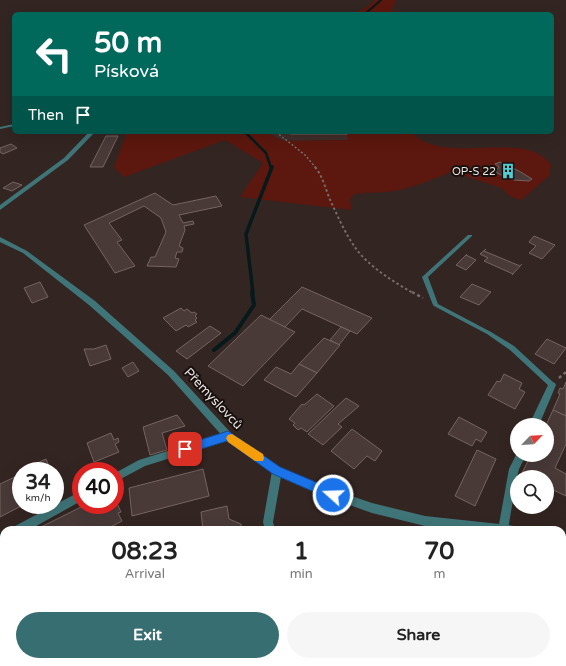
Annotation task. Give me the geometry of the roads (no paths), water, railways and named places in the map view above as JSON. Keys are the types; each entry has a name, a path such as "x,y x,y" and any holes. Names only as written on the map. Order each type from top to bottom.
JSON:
{"street":[{"path":"0,208 66,159 90,134"},
{"name":"Přemyslovců","path":"0,239 25,252 92,303 171,373 228,436 276,471 320,490 372,508 425,521 476,526"},
{"path":"537,418 552,385"},
{"path":"124,473 142,463 228,436"},
{"path":"506,526 514,470 518,462"},
{"path":"269,526 268,522 276,471"},
{"path":"26,526 72,501"}],"lane":[{"path":"0,128 12,125"},
{"path":"470,236 425,277 436,305 489,333 512,348 552,385"}],"waterway":[{"path":"367,12 381,0"},
{"path":"247,134 266,153 271,168"},
{"path":"253,293 246,234 272,167"},
{"path":"214,350 235,333 254,305 252,292"}],"place":[{"name":"OP-S 22","path":"508,171"}]}
